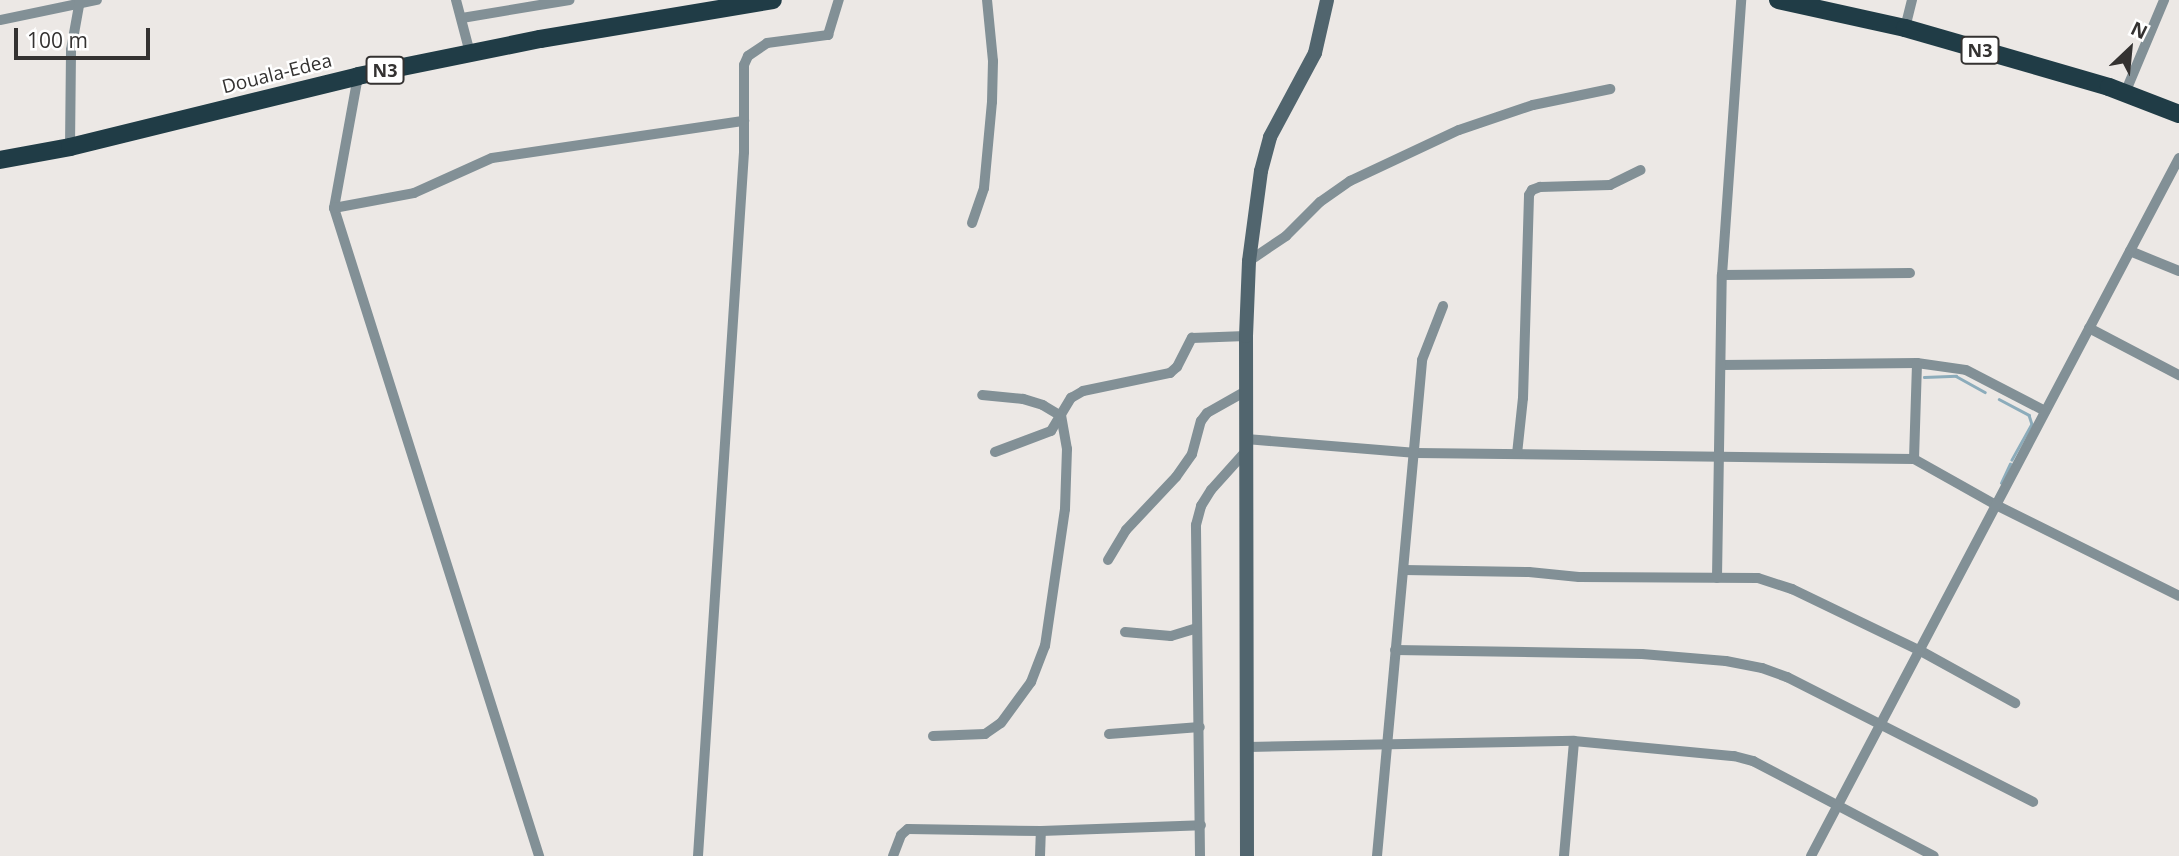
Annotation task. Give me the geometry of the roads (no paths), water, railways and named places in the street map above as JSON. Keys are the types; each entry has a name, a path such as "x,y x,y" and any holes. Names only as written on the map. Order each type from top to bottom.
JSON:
{"highway":[{"name":"Douala-Edea","path":"0,160 70,147 358,76 653,18 773,0"},
{"name":"N3","path":"1778,0 1905,28 2125,93 2179,114"}],"main road":[{"path":"1247,856 1246,336 1249,261 1261,171 1270,137 1315,53 1327,0"}],"street":[{"path":"0,20 97,0"},
{"path":"456,0 471,53"},
{"path":"462,18 569,0"},
{"path":"698,856 698,813 713,653 744,121 744,65 748,56 768,43 828,35 838,0"},
{"path":"972,223 984,188 992,102 993,61 987,0"},
{"path":"1717,578 1723,275 1741,0"},
{"path":"1905,28 1912,0"},
{"path":"2125,93 2164,0"},
{"path":"70,147 71,50 80,2"},
{"path":"358,76 334,208 539,856"},
{"path":"1249,261 1286,236 1320,202 1350,181 1460,130 1533,106 1610,89"},
{"path":"334,208 414,193 492,158 744,121"},
{"path":"1811,856 2179,158"},
{"path":"1517,454 1523,398 1529,195 1532,190 1540,187 1610,185 1641,170"},
{"path":"2130,251 2179,271"},
{"path":"1723,275 1910,273"},
{"path":"1377,856 1416,453 1422,360 1443,306"},
{"path":"2089,328 2179,375"},
{"path":"995,452 1051,431 1071,398 1083,391 1170,373 1177,368 1192,338 1246,336"},
{"path":"1721,365 1917,363 1966,370 2045,411"},
{"path":"1914,459 1917,363"},
{"path":"1108,560 1126,530 1176,477 1192,454 1201,421 1207,413 1246,391"},
{"path":"933,736 985,734 1001,723 1031,682 1045,646 1065,509 1067,449 1061,416 1043,405 1023,399 982,396"},
{"path":"1200,856 1196,525 1201,506 1246,445 1416,453 1914,459 1996,505 2179,596"},
{"path":"1404,570 1758,578 1775,582 1919,650 2015,703"},
{"path":"1125,632 1171,636 1197,628"},
{"path":"1395,650 1642,654 1726,661 1787,677 2033,802"},
{"path":"1109,734 1200,727"},
{"path":"1248,747 1574,741 1734,756 1753,761 1934,856"},
{"path":"1564,856 1574,741"},
{"path":"893,856 901,835 908,829 1041,831 1201,825"},
{"path":"1040,856 1041,831"}],"waterway":[{"path":"1924,377 1956,376 1985,392"},
{"path":"1999,399 2029,415 2032,424 2012,460"},
{"path":"2001,483 2010,464"}]}
